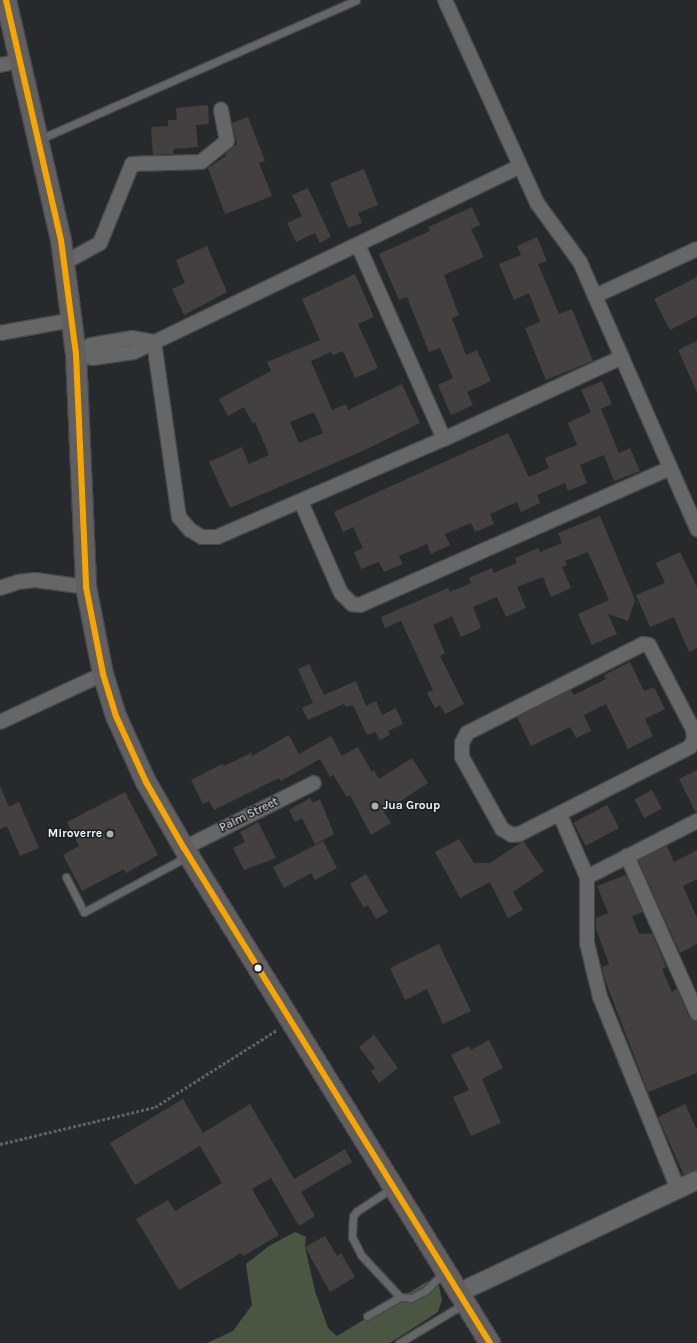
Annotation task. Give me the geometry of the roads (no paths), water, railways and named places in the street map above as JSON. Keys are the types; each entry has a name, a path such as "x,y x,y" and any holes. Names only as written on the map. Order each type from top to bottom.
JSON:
{"main road":[{"path":"6,0 64,263 76,354 86,587 103,674 116,716 146,782 187,851 490,1343"}],"street":[{"path":"445,0 537,203 580,262 697,529"},
{"path":"0,65 20,61"},
{"path":"64,263 100,243 132,164 201,162 227,141 221,110"},
{"path":"76,354 93,358 134,352 520,166"},
{"path":"358,245 444,439"},
{"path":"595,296 697,249"},
{"path":"0,332 72,320"},
{"path":"154,342 171,448 176,503 179,517 190,530 202,537 217,537 301,502 444,439 622,357"},
{"path":"301,502 341,593 352,604 360,605 670,468"},
{"path":"0,588 18,582 35,580 86,587"},
{"path":"649,645 693,728 694,738 690,747 560,814 519,834 512,835 502,829 462,757 462,743 467,733 636,646 649,645"},
{"path":"0,722 103,674"},
{"name":"Palm Street","path":"187,851 314,783"},
{"path":"560,814 587,876 587,943 600,997 678,1189"},
{"path":"587,876 697,821"},
{"path":"627,856 697,1013"},
{"path":"461,1298 697,1180"}],"lane":[{"path":"38,140 356,0"},
{"path":"66,877 84,912 187,851"},
{"path":"394,1187 357,1210 351,1225 352,1237 358,1252 400,1297"},
{"path":"366,1316 400,1297 411,1298 425,1291 445,1271"},
{"path":"399,1343 461,1298"}],"place":[{"name":"Jua Group","path":"375,806"},
{"name":"Miroverre","path":"110,834"}]}
